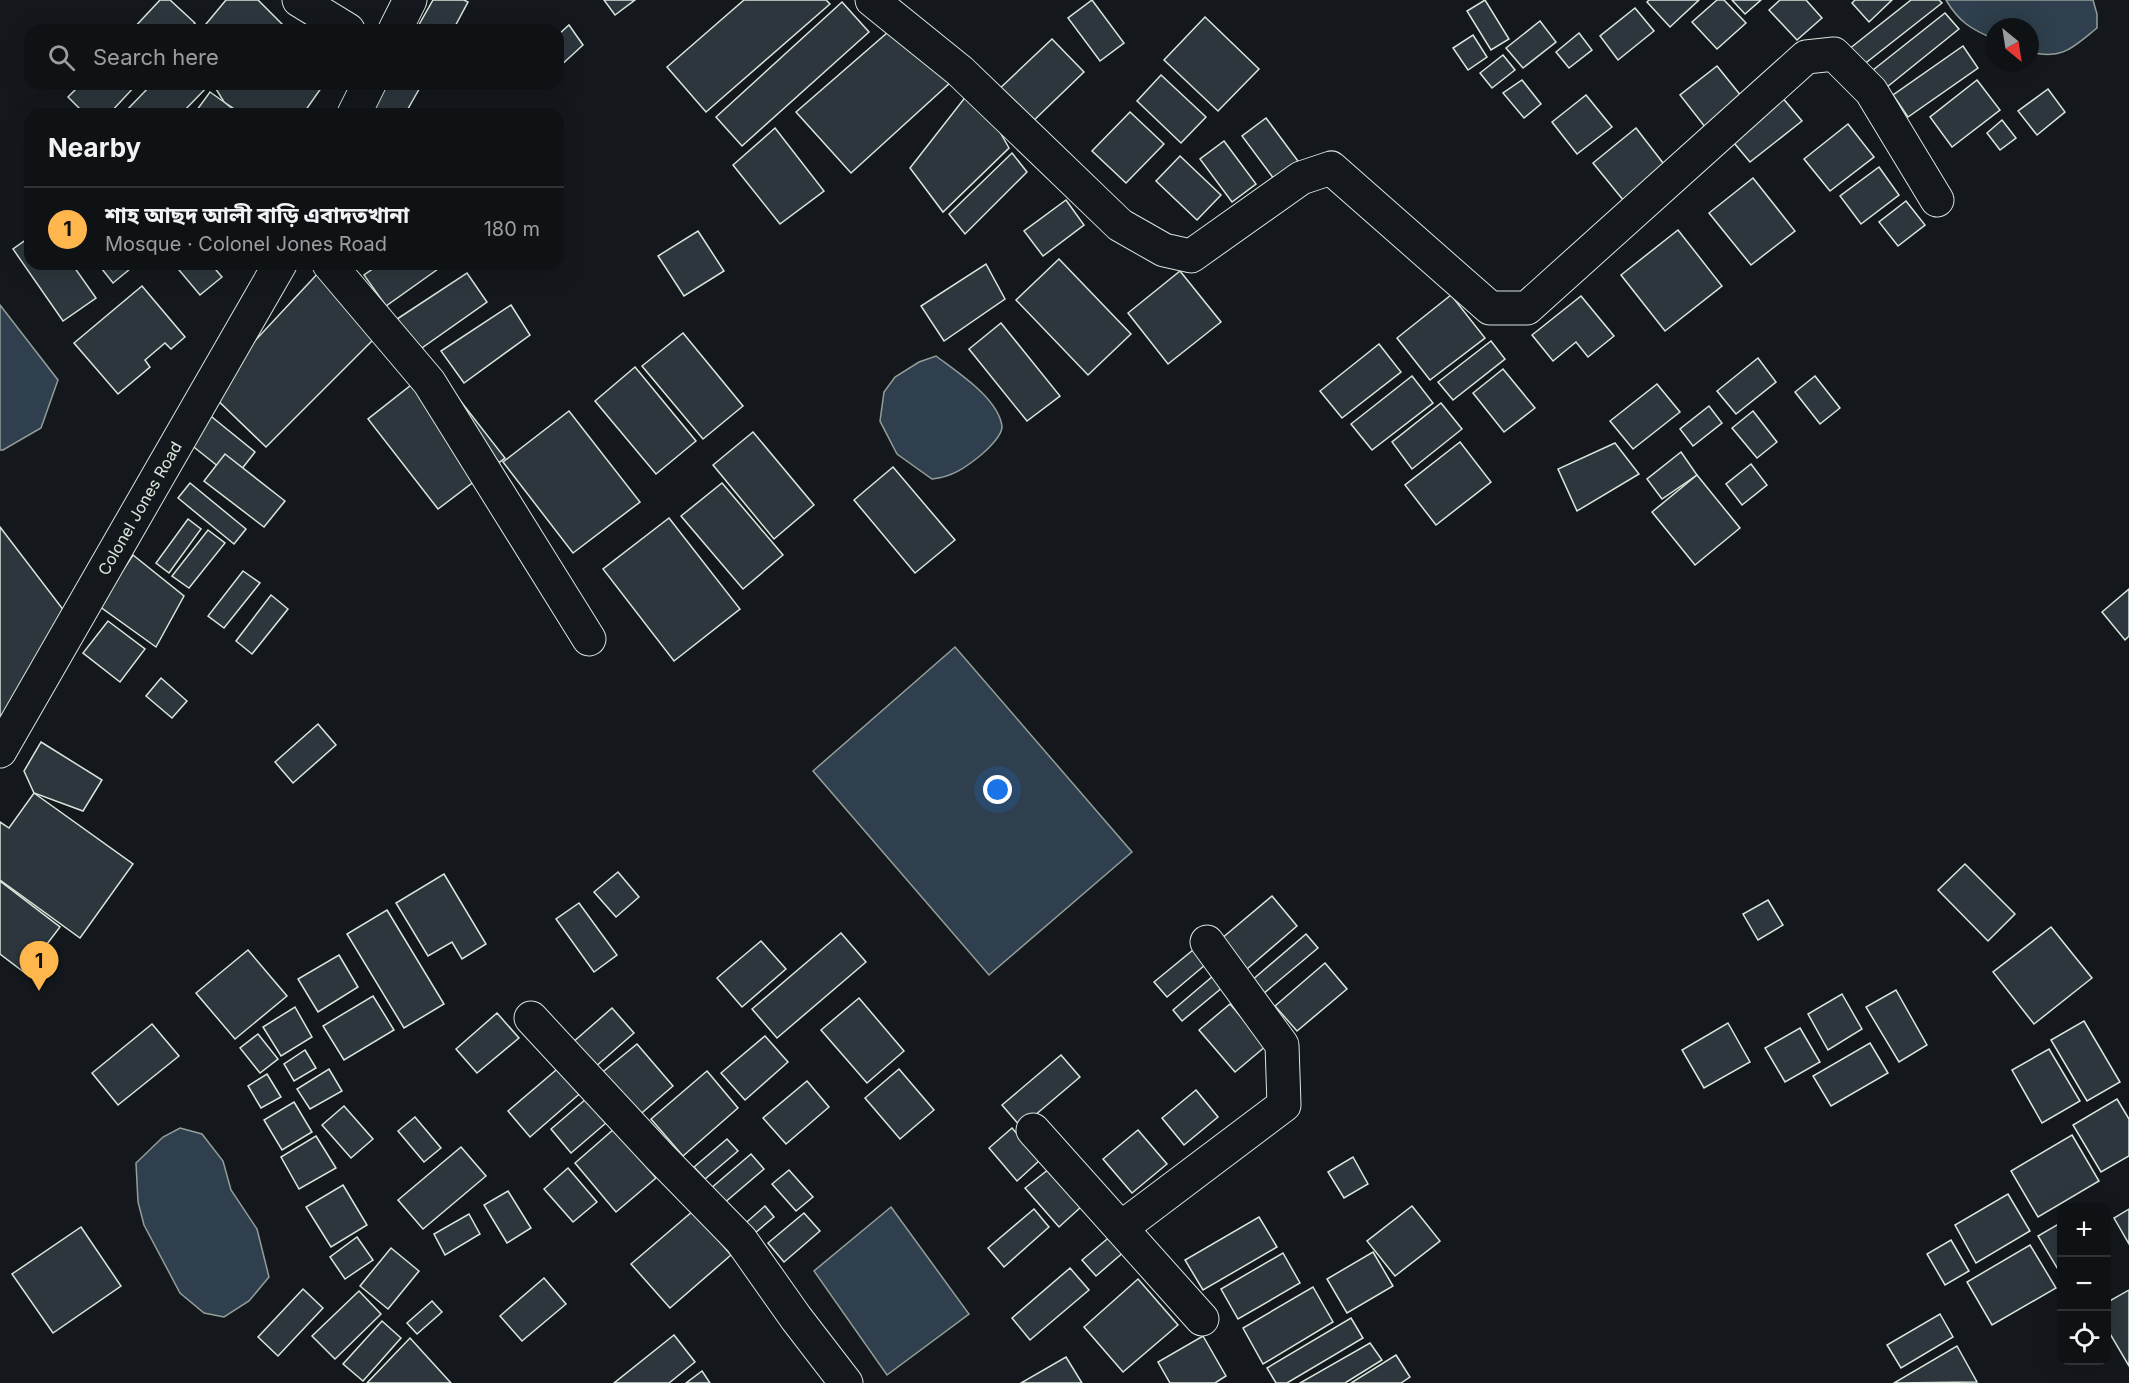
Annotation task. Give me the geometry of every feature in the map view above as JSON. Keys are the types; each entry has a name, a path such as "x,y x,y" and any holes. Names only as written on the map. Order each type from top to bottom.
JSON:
{"street":[{"path":"299,0 338,24"},
{"path":"398,24 410,0"},
{"path":"872,0 960,71 1120,225 1164,250 1191,256 1301,178 1331,168 1490,308 1527,308 1806,57 1834,54 1871,91 1937,200"},
{"path":"357,108 366,90"},
{"name":"Colonel Jones Road","path":"0,751 277,270"},
{"path":"334,270 429,382 589,639"},
{"path":"1121,1228 1284,1105 1282,1045 1207,942"},
{"path":"531,1018 660,1157 741,1240 796,1318 846,1383"},
{"path":"1033,1130 1202,1319"}],"water":[{"path":"1946,0 2093,0 2097,14 2097,28 2066,51 2041,54 2039,54 2039,18 1985,18 1985,35 1966,24"},
{"path":"0,305 58,380 41,428 3,450 0,450"},
{"path":"936,356 985,396 999,416 1002,430 984,453 964,468 932,479 897,454 880,421 884,392 895,377 919,362"},
{"path":"955,647 1132,852 989,975 813,771"},
{"path":"180,1128 202,1134 223,1161 231,1190 257,1229 269,1277 249,1301 224,1317 204,1313 180,1293 144,1225 138,1202 136,1163 163,1137"},
{"path":"891,1207 969,1314 887,1375 814,1271"}],"building":[{"path":"160,0 170,0 195,23 194,24 138,24"},
{"path":"226,0 258,0 282,24 206,24"},
{"path":"433,0 468,2 456,24 419,24"},
{"path":"604,0 635,0 615,15"},
{"path":"744,0 826,0 830,4 706,112 667,67"},
{"path":"1092,0 1124,43 1100,61 1068,18"},
{"path":"1485,0 1509,39 1491,50 1467,11"},
{"path":"1649,0 1699,0 1670,27 1647,2"},
{"path":"1717,0 1724,0 1746,23 1717,49 1692,22"},
{"path":"1732,0 1761,0 1745,14"},
{"path":"1780,0 1806,0 1822,18 1797,40 1769,10"},
{"path":"1855,0 1892,0 1869,22 1852,3"},
{"path":"1911,0 1939,0 1942,3 1858,69 1844,53"},
{"path":"842,2 869,32 742,146 716,117"},
{"path":"1635,8 1654,31 1618,60 1600,36"},
{"path":"1945,13 1959,29 1887,87 1873,70"},
{"path":"1205,17 1259,69 1218,111 1164,60"},
{"path":"1540,21 1556,42 1523,68 1506,48"},
{"path":"569,25 583,45 564,62 564,30"},
{"path":"895,26 951,82 851,173 796,112"},
{"path":"1579,33 1592,50 1569,68 1556,52"},
{"path":"1473,35 1487,57 1468,70 1453,48"},
{"path":"1052,39 1084,72 1028,126 996,92"},
{"path":"1963,46 1978,68 1908,117 1893,95"},
{"path":"1503,55 1515,70 1492,88 1480,73"},
{"path":"1717,66 1746,102 1709,132 1680,95"},
{"path":"1161,75 1206,117 1181,143 1137,101"},
{"path":"1522,80 1541,104 1524,118 1503,93"},
{"path":"1977,80 2000,110 1952,147 1930,117"},
{"path":"974,86 1009,148 943,212 910,168"},
{"path":"2048,89 2065,112 2037,135 2018,111"},
{"path":"75,90 131,90 115,108 79,108 68,97"},
{"path":"146,90 204,90 187,108 129,108"},
{"path":"217,90 320,90 307,108 233,108 224,102"},
{"path":"382,90 419,90 408,108 372,108"},
{"path":"210,92 232,108 198,108"},
{"path":"1586,95 1612,127 1577,154 1552,122"},
{"path":"1781,96 1802,121 1750,162 1729,137"},
{"path":"1130,112 1164,144 1126,183 1092,151"},
{"path":"1266,118 1298,161 1274,179 1242,136"},
{"path":"2002,120 2016,138 2000,150 1987,133"},
{"path":"1848,124 1874,157 1830,191 1804,159"},
{"path":"775,128 824,191 780,224 733,165"},
{"path":"1636,128 1670,172 1628,206 1593,163"},
{"path":"1224,141 1256,184 1232,202 1200,159"},
{"path":"1012,153 1027,172 965,234 949,214"},
{"path":"1180,156 1221,195 1197,220 1156,181"},
{"path":"1879,167 1899,195 1861,224 1840,196"},
{"path":"1753,178 1795,231 1751,265 1709,213"},
{"path":"1066,200 1084,225 1043,256 1024,231"},
{"path":"1906,201 1925,225 1898,246 1879,222"},
{"path":"1678,230 1722,286 1665,331 1621,275"},
{"path":"698,231 724,271 684,296 658,256"},
{"path":"24,241 24,265 13,249"},
{"path":"1059,259 1131,334 1088,375 1016,300"},
{"path":"986,264 1005,299 944,341 921,306"},
{"path":"28,270 76,270 96,298 63,321"},
{"path":"103,270 129,270 113,283"},
{"path":"179,270 216,270 222,277 200,295"},
{"path":"321,270 374,339 266,447 208,391"},
{"path":"371,270 437,270 386,306 364,275"},
{"path":"1180,271 1221,322 1168,364 1128,313"},
{"path":"467,273 487,302 419,350 397,319"},
{"path":"142,286 185,337 171,349 165,343 145,360 150,367 118,394 74,343"},
{"path":"1451,295 1485,338 1430,380 1397,338"},
{"path":"1581,296 1614,336 1588,357 1576,342 1553,361 1532,335"},
{"path":"511,305 530,335 464,383 441,351"},
{"path":"1001,323 1060,396 1027,421 969,349"},
{"path":"683,333 743,406 703,439 642,366"},
{"path":"1491,341 1505,359 1453,400 1438,382"},
{"path":"1379,344 1401,372 1342,418 1320,391"},
{"path":"1758,358 1776,382 1736,414 1717,391"},
{"path":"434,367 505,458 438,509 368,419"},
{"path":"635,367 696,441 656,474 595,401"},
{"path":"1503,369 1535,408 1504,432 1473,393"},
{"path":"1412,376 1433,403 1372,450 1351,424"},
{"path":"1815,376 1840,408 1820,424 1795,392"},
{"path":"1657,384 1680,412 1633,449 1610,421"},
{"path":"1441,403 1462,429 1412,469 1392,442"},
{"path":"1709,406 1722,423 1693,446 1680,429"},
{"path":"569,411 640,502 573,553 503,462"},
{"path":"1753,411 1777,442 1757,458 1732,428"},
{"path":"207,413 255,452 234,479 185,440"},
{"path":"753,432 814,505 774,539 713,465"},
{"path":"1460,442 1491,482 1436,525 1405,485"},
{"path":"1615,443 1639,474 1577,511 1558,469"},
{"path":"1681,452 1697,475 1662,499 1647,479"},
{"path":"225,454 285,501 264,527 204,481"},
{"path":"1751,464 1767,485 1742,505 1726,484"},
{"path":"893,467 955,540 915,573 854,500"},
{"path":"1697,475 1740,528 1695,565 1652,512"},
{"path":"190,483 246,529 234,544 178,498"},
{"path":"722,483 783,555 743,589 681,516"},
{"path":"669,518 740,609 674,661 603,569"},
{"path":"188,519 201,529 169,573 156,563"},
{"path":"0,527 65,612 0,735"},
{"path":"208,530 225,543 189,588 172,576"},
{"path":"133,555 184,596 156,647 99,606"},
{"path":"243,571 260,583 224,628 208,616"},
{"path":"2129,589 2129,636 2125,640 2102,612"},
{"path":"271,595 288,609 252,654 236,641"},
{"path":"108,621 145,649 120,682 83,653"},
{"path":"161,678 187,701 172,718 146,696"},
{"path":"318,724 336,745 293,783 275,762"},
{"path":"41,742 102,780 83,811 34,793 24,771"},
{"path":"34,793 133,864 80,938 0,880 0,822 9,828"},
{"path":"1965,864 2015,914 1988,941 1938,890"},
{"path":"618,872 639,897 616,917 594,892"},
{"path":"444,874 486,944 462,959 452,942 428,956 396,903"},
{"path":"0,881 60,927 25,973 0,954"},
{"path":"1272,896 1297,926 1247,969 1221,939"},
{"path":"1768,900 1783,925 1758,940 1743,914"},
{"path":"579,903 617,955 594,972 556,919"},
{"path":"387,910 444,1004 404,1028 347,934"},
{"path":"2051,927 2092,978 2034,1024 1993,972"},
{"path":"841,933 866,962 777,1038 752,1009"},
{"path":"1306,934 1318,948 1263,994 1251,981"},
{"path":"761,941 786,969 742,1007 717,978"},
{"path":"248,950 287,996 235,1039 196,993"},
{"path":"1193,950 1205,965 1167,997 1154,982"},
{"path":"339,955 358,987 318,1012 298,979"},
{"path":"1325,963 1347,989 1297,1031 1275,1006"},
{"path":"1213,976 1223,987 1182,1021 1173,1010"},
{"path":"1896,990 1927,1045 1899,1062 1866,1007"},
{"path":"1842,994 1862,1029 1828,1050 1808,1014"},
{"path":"373,996 394,1030 344,1060 323,1026"},
{"path":"859,998 904,1051 867,1083 821,1030"},
{"path":"1230,1004 1266,1046 1235,1072 1199,1030"},
{"path":"295,1007 312,1037 281,1056 263,1027"},
{"path":"612,1008 634,1033 594,1068 572,1043"},
{"path":"497,1013 519,1038 477,1073 456,1049"},
{"path":"2084,1021 2120,1082 2087,1101 2051,1040"},
{"path":"1728,1023 1750,1062 1704,1088 1682,1050"},
{"path":"152,1024 179,1056 118,1105 92,1073"},
{"path":"1800,1028 1820,1062 1785,1082 1765,1048"},
{"path":"258,1034 278,1059 260,1073 240,1048"},
{"path":"765,1036 788,1062 745,1100 721,1073"},
{"path":"1870,1043 1888,1073 1831,1106 1813,1076"},
{"path":"637,1044 673,1086 636,1118 599,1075"},
{"path":"2049,1049 2080,1101 2042,1123 2012,1070"},
{"path":"305,1050 316,1068 294,1081 284,1064"},
{"path":"1061,1055 1080,1077 1021,1127 1002,1105"},
{"path":"562,1065 584,1090 530,1137 508,1111"},
{"path":"329,1069 342,1091 310,1109 297,1089"},
{"path":"899,1069 934,1110 900,1139 865,1098"},
{"path":"707,1071 738,1108 683,1156 651,1119"},
{"path":"267,1074 281,1097 261,1108 248,1086"},
{"path":"807,1081 829,1107 786,1144 763,1118"},
{"path":"1196,1090 1218,1117 1184,1145 1162,1118"},
{"path":"586,1099 606,1123 571,1153 551,1129"},
{"path":"2117,1099 2129,1119 2129,1156 2101,1172 2073,1125"},
{"path":"294,1102 312,1132 282,1150 264,1120"},
{"path":"344,1106 373,1139 351,1158 322,1125"},
{"path":"415,1117 441,1148 424,1162 398,1131"},
{"path":"1012,1128 1040,1160 1017,1181 989,1148"},
{"path":"614,1129 656,1178 616,1212 575,1163"},
{"path":"1138,1130 1167,1164 1132,1193 1103,1159"},
{"path":"2072,1135 2099,1181 2062,1203 2057,1203 2057,1206 2038,1217 2011,1171"},
{"path":"316,1136 336,1168 299,1189 281,1157"},
{"path":"727,1139 738,1151 705,1179 694,1167"},
{"path":"461,1147 486,1176 423,1229 398,1200"},
{"path":"751,1154 764,1169 723,1204 710,1189"},
{"path":"1353,1157 1368,1184 1344,1198 1328,1172"},
{"path":"568,1168 597,1202 573,1222 544,1189"},
{"path":"1049,1169 1081,1207 1059,1227 1025,1188"},
{"path":"789,1170 813,1197 796,1211 772,1184"},
{"path":"343,1185 367,1225 331,1247 306,1207"},
{"path":"508,1191 531,1228 507,1243 484,1205"},
{"path":"2008,1194 2030,1231 1976,1263 1955,1225"},
{"path":"765,1206 774,1217 749,1238 741,1227"},
{"path":"1412,1206 1440,1241 1395,1276 1367,1241"},
{"path":"1034,1209 1049,1227 1004,1267 988,1248"},
{"path":"2129,1209 2129,1244 2114,1218"},
{"path":"693,1211 731,1255 670,1308 631,1264"},
{"path":"804,1213 820,1231 784,1262 768,1243"},
{"path":"469,1214 480,1234 445,1255 434,1234"},
{"path":"1259,1217 1277,1247 1203,1290 1185,1260"},
{"path":"2057,1225 2057,1268 2038,1236"},
{"path":"81,1227 121,1286 53,1333 12,1274"},
{"path":"1112,1235 1125,1251 1096,1276 1082,1260"},
{"path":"357,1237 373,1260 345,1279 330,1257"},
{"path":"1951,1240 1969,1271 1945,1285 1927,1254"},
{"path":"2030,1245 2056,1288 1992,1325 1967,1282"},
{"path":"391,1248 419,1271 388,1309 360,1286"},
{"path":"1373,1252 1393,1286 1347,1313 1327,1279"},
{"path":"1283,1253 1300,1283 1238,1319 1221,1289"},
{"path":"1070,1268 1089,1290 1030,1340 1012,1318"},
{"path":"544,1278 566,1304 522,1341 500,1316"},
{"path":"1138,1279 1178,1325 1123,1372 1084,1327"},
{"path":"1313,1287 1333,1322 1263,1364 1243,1328"},
{"path":"303,1289 323,1308 278,1356 258,1337"},
{"path":"2129,1290 2129,1366 2111,1335 2111,1300"},
{"path":"359,1291 381,1314 335,1359 312,1336"},
{"path":"432,1301 442,1312 417,1334 407,1323"},
{"path":"1940,1314 1953,1337 1901,1368 1887,1345"},
{"path":"1351,1318 1363,1338 1287,1383 1276,1383 1267,1368"},
{"path":"382,1321 401,1338 363,1381 343,1364"},
{"path":"674,1335 695,1362 669,1383 614,1383"},
{"path":"1203,1336 1226,1376 1215,1383 1170,1383 1158,1362"},
{"path":"410,1338 451,1383 367,1383"},
{"path":"1370,1343 1382,1360 1345,1383 1300,1383"},
{"path":"1957,1346 1977,1382 1894,1383"},
{"path":"1396,1355 1410,1377 1401,1383 1351,1383"},
{"path":"1066,1357 1082,1383 1021,1383"},
{"path":"702,1371 710,1383 686,1383"}],"place":[{"name":"শাহ আছদ আলী বাড়ি এবাদতখানা","path":"39,991"}]}
